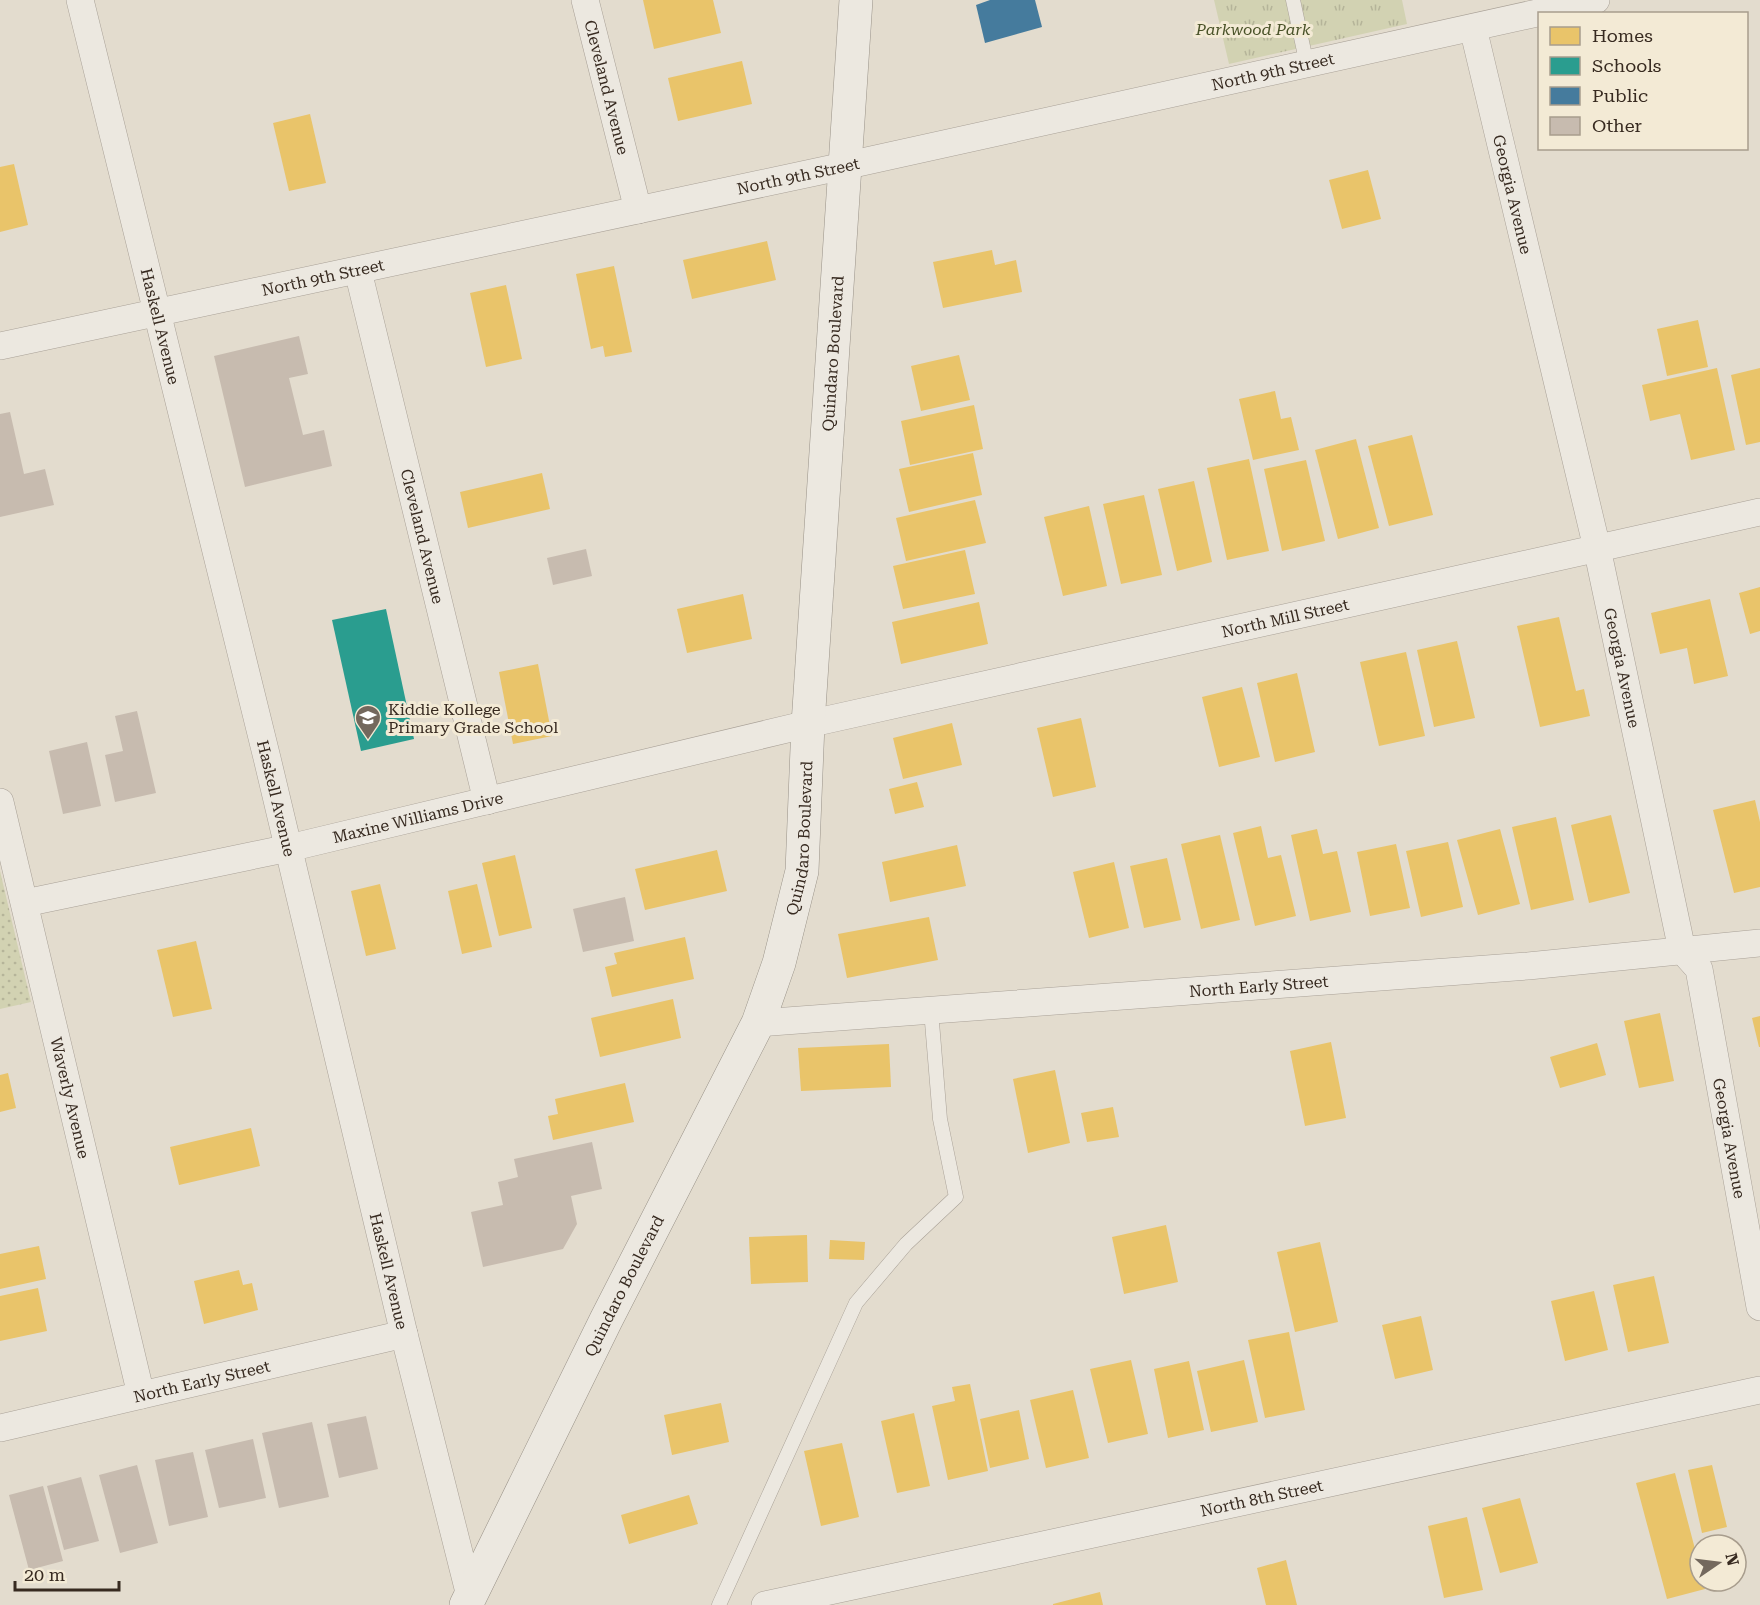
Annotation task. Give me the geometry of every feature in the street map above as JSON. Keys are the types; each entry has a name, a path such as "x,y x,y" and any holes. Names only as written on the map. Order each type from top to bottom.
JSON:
{"main road":[{"name":"Quindaro Boulevard","path":"468,1601 606,1320 758,1023 779,963 802,870 808,724 856,0"}],"street":[{"name":"Haskell Avenue","path":"80,0 289,848 468,1601"},
{"name":"Cleveland Avenue","path":"585,0 638,210"},
{"name":"North 9th Street","path":"1543,12 1596,0"},
{"name":"North 9th Street","path":"0,346 844,166 1538,13"},
{"name":"Georgia Avenue","path":"1473,28 1597,548 1682,950 1699,969 1760,1307"},
{"name":"Cleveland Avenue","path":"358,271 487,801"},
{"name":"North Mill Street","path":"808,724 1760,512"},
{"name":"Maxine Williams Drive","path":"25,903 289,848 808,724"},
{"name":"Waverly Avenue","path":"0,802 141,1395"},
{"name":"North Early Street","path":"758,1023 1528,966 1760,943"},
{"name":"North Early Street","path":"0,1428 404,1334"},
{"name":"North 8th Street","path":"765,1605 821,1600 1760,1390"}],"lane":[{"path":"1293,0 1307,65"},
{"path":"720,1605 856,1303 906,1244 956,1197 939,1119 931,1010"}],"green space":[{"name":"Parkwood Park","path":"1214,0 1402,0 1407,24 1229,64"},
{"path":"0,871 31,1002 0,1009"}],"building: Homes":[{"path":"643,0 713,0 721,33 654,49"},
{"path":"742,61 752,104 678,121 668,78"},
{"path":"310,114 326,183 289,191 273,123"},
{"path":"14,164 28,225 0,232 0,167"},
{"path":"1368,170 1381,219 1342,229 1329,180"},
{"path":"767,241 776,280 692,299 683,260"},
{"path":"992,250 995,265 1016,260 1022,292 943,308 933,262"},
{"path":"614,266 632,352 605,357 603,346 591,349 576,274"},
{"path":"506,285 522,359 486,367 470,293"},
{"path":"1698,320 1708,367 1667,376 1657,329"},
{"path":"959,355 970,400 921,411 911,366"},
{"path":"1717,368 1735,450 1691,460 1680,414 1650,421 1642,385"},
{"path":"1760,368 1760,442 1746,445 1731,375"},
{"path":"1275,391 1281,419 1291,417 1299,450 1253,460 1239,399"},
{"path":"974,405 983,449 910,465 901,421"},
{"path":"1412,435 1433,515 1389,526 1368,446"},
{"path":"1356,439 1379,528 1338,539 1315,450"},
{"path":"973,453 982,495 909,512 899,469"},
{"path":"1249,459 1269,551 1227,560 1207,468"},
{"path":"1306,460 1325,541 1282,551 1264,469"},
{"path":"542,473 550,509 468,528 460,492"},
{"path":"1194,481 1212,562 1177,571 1158,489"},
{"path":"1144,495 1162,575 1121,584 1103,504"},
{"path":"975,500 986,543 906,561 896,518"},
{"path":"1089,506 1107,586 1063,596 1044,517"},
{"path":"965,550 975,594 903,609 893,566"},
{"path":"1760,587 1760,631 1750,634 1739,593"},
{"path":"743,594 752,639 687,653 677,609"},
{"path":"1710,599 1728,676 1694,684 1687,648 1660,654 1651,613"},
{"path":"979,602 988,644 901,664 892,622"},
{"path":"1559,617 1576,691 1584,689 1590,716 1540,727 1517,626"},
{"path":"1457,641 1475,718 1434,727 1417,650"},
{"path":"1406,652 1425,736 1379,746 1360,662"},
{"path":"538,664 552,736 513,744 499,672"},
{"path":"1297,673 1315,752 1275,762 1257,683"},
{"path":"1242,687 1260,757 1219,767 1202,697"},
{"path":"1081,718 1096,787 1053,797 1037,728"},
{"path":"952,723 962,765 903,779 893,738"},
{"path":"917,782 924,807 895,814 889,789"},
{"path":"1755,800 1760,822 1760,887 1734,893 1713,810"},
{"path":"1611,815 1630,893 1589,903 1571,825"},
{"path":"1556,817 1574,900 1531,910 1512,827"},
{"path":"1261,826 1268,858 1281,855 1296,916 1255,926 1233,833"},
{"path":"1317,829 1323,854 1337,851 1351,912 1310,921 1291,835"},
{"path":"1500,829 1520,904 1478,915 1457,840"},
{"path":"1220,835 1240,920 1201,929 1181,844"},
{"path":"1448,842 1463,907 1421,917 1406,851"},
{"path":"1396,844 1410,908 1370,916 1357,852"},
{"path":"957,845 966,886 890,902 882,862"},
{"path":"717,850 727,891 645,910 635,869"},
{"path":"515,855 532,928 499,936 482,863"},
{"path":"1167,858 1181,920 1144,928 1130,866"},
{"path":"1114,862 1129,928 1089,938 1073,872"},
{"path":"380,884 396,949 366,956 351,891"},
{"path":"477,884 492,947 462,954 448,891"},
{"path":"929,917 938,960 847,978 838,934"},
{"path":"685,937 694,979 612,997 605,967 617,964 614,953"},
{"path":"196,941 212,1009 173,1017 157,950"},
{"path":"673,999 681,1038 600,1057 591,1018"},
{"path":"1660,1013 1674,1081 1639,1088 1624,1021"},
{"path":"1760,1016 1760,1047 1759,1047 1752,1018"},
{"path":"1331,1042 1346,1118 1305,1126 1290,1051"},
{"path":"1597,1043 1606,1075 1560,1088 1550,1057"},
{"path":"889,1044 891,1087 801,1091 798,1048"},
{"path":"1055,1070 1070,1143 1028,1153 1013,1079"},
{"path":"8,1073 16,1108 0,1112 0,1075"},
{"path":"625,1083 634,1122 553,1140 548,1116 558,1114 555,1099"},
{"path":"1113,1107 1119,1137 1087,1142 1081,1113"},
{"path":"251,1128 260,1166 179,1185 170,1147"},
{"path":"1166,1225 1178,1282 1124,1294 1112,1237"},
{"path":"807,1235 808,1282 751,1284 749,1237"},
{"path":"830,1240 865,1242 864,1260 829,1259"},
{"path":"1320,1242 1338,1322 1295,1332 1277,1252"},
{"path":"39,1246 46,1279 0,1289 0,1254"},
{"path":"239,1270 243,1285 252,1283 258,1310 204,1324 194,1281"},
{"path":"1654,1276 1669,1343 1628,1352 1613,1285"},
{"path":"38,1288 47,1331 0,1341 0,1296"},
{"path":"1594,1291 1608,1350 1565,1361 1551,1301"},
{"path":"1421,1316 1433,1370 1395,1379 1382,1325"},
{"path":"1289,1332 1305,1410 1265,1418 1248,1340"},
{"path":"1131,1360 1148,1434 1108,1443 1090,1369"},
{"path":"1244,1360 1258,1422 1211,1432 1197,1371"},
{"path":"1189,1361 1204,1430 1168,1438 1154,1369"},
{"path":"970,1384 988,1471 948,1480 932,1406 955,1401 952,1387"},
{"path":"1073,1390 1089,1458 1046,1468 1030,1400"},
{"path":"721,1403 729,1442 672,1455 664,1415"},
{"path":"1019,1410 1029,1459 990,1468 980,1419"},
{"path":"914,1413 930,1486 897,1493 881,1421"},
{"path":"842,1443 859,1517 821,1526 804,1451"},
{"path":"1712,1465 1727,1527 1702,1533 1688,1470"},
{"path":"1675,1473 1691,1533 1688,1533 1690,1593 1667,1599 1636,1483"},
{"path":"689,1495 698,1524 629,1544 621,1515"},
{"path":"1520,1498 1538,1563 1500,1573 1482,1508"},
{"path":"1467,1517 1483,1590 1444,1598 1428,1526"},
{"path":"1286,1560 1297,1605 1266,1605 1257,1568"},
{"path":"1100,1592 1103,1605 1053,1605 1053,1604"}],"building: Schools":[{"path":"386,609 414,739 361,751 332,620"}],"building: Public":[{"path":"990,0 1035,0 1042,27 985,43 976,5"}],"building: Other":[{"path":"299,336 308,374 289,378 303,435 324,430 332,466 245,487 214,356"},
{"path":"10,412 24,474 45,469 54,505 0,517 0,414"},
{"path":"586,549 592,576 553,585 547,558"},
{"path":"137,711 156,793 115,802 105,755 123,751 115,716"},
{"path":"87,742 101,806 63,814 49,751"},
{"path":"625,897 634,941 583,952 573,909"},
{"path":"592,1142 602,1189 571,1196 577,1224 563,1249 483,1267 471,1212 503,1205 498,1182 518,1177 514,1159"},
{"path":"366,1416 378,1469 339,1478 327,1424"},
{"path":"312,1422 329,1497 279,1508 262,1433"},
{"path":"253,1439 266,1498 219,1508 205,1450"},
{"path":"193,1452 208,1517 169,1526 155,1460"},
{"path":"137,1465 158,1543 120,1553 99,1475"},
{"path":"81,1477 99,1541 64,1550 47,1486"},
{"path":"43,1486 63,1561 29,1570 9,1495"}],"place":[{"name":"Kiddie Kollege Primary Grade School","path":"368,741"}]}
